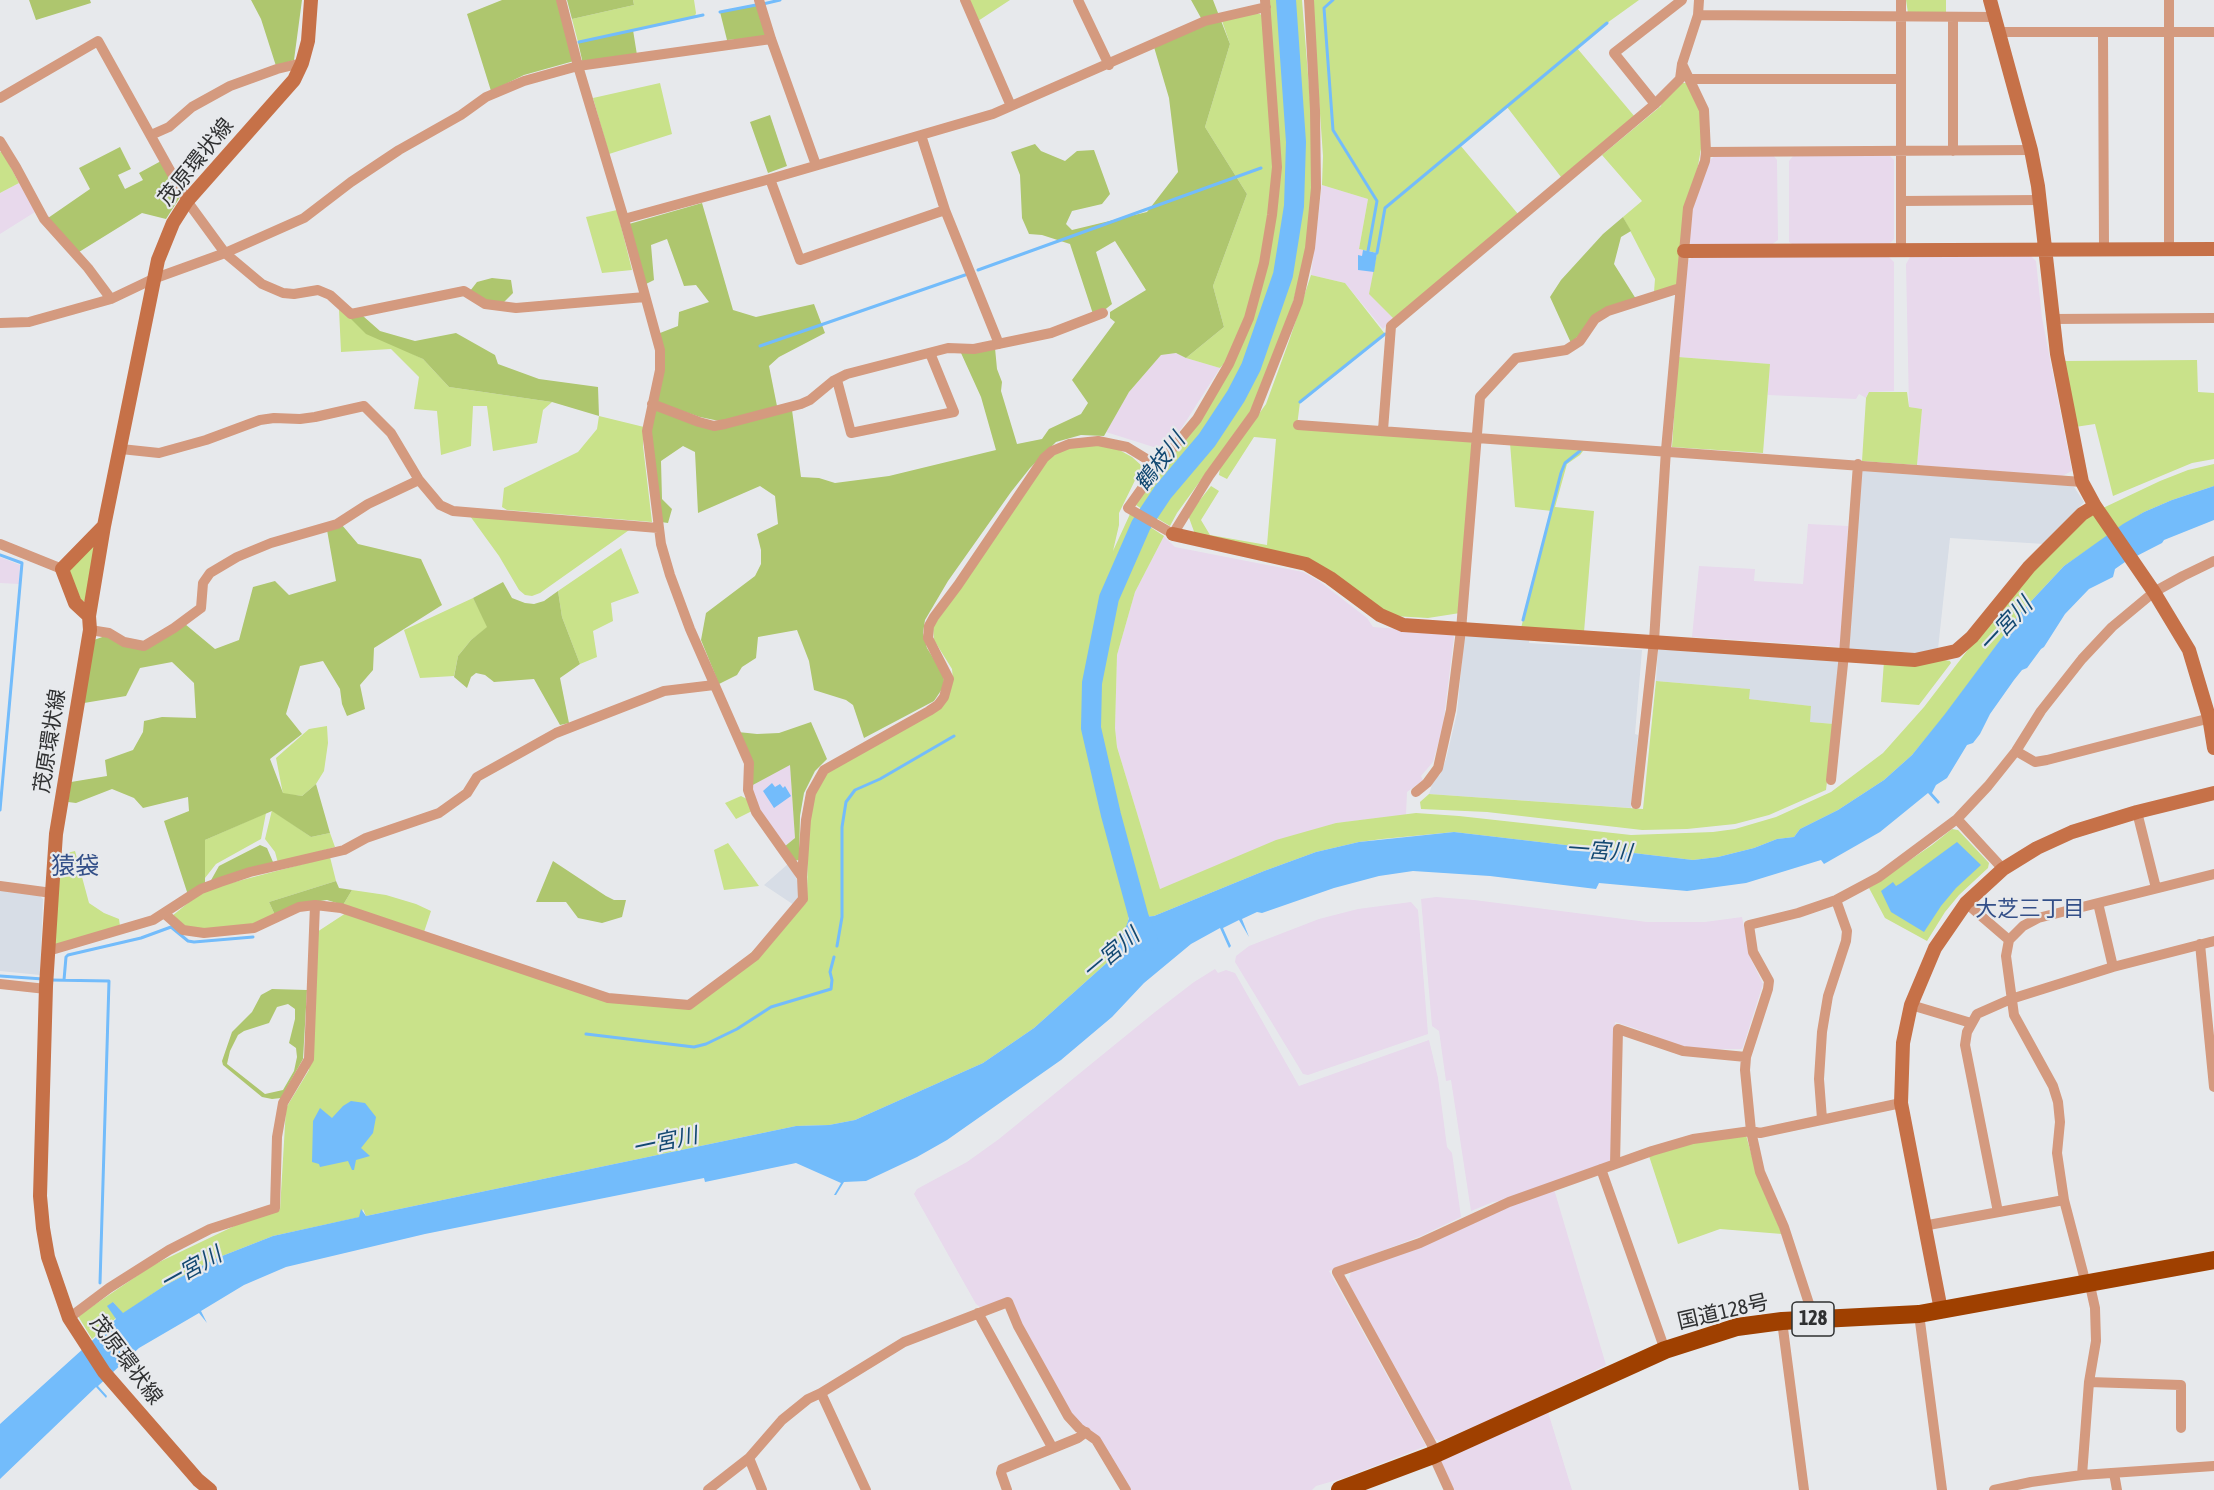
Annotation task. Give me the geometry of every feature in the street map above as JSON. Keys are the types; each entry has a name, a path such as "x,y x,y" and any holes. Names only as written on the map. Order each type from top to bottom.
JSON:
{"highway":[{"name":"国道128号","path":"1340,1490 1433,1455 1665,1350 1737,1327 1782,1321 1919,1314 2214,1260"}],"street":[{"name":"茂原環状線","path":"210,1490 198,1480 104,1372 69,1318 48,1257 40,1196 48,951 56,834 104,526 153,279 164,244 187,201 294,80 308,41 311,0"},
{"path":"561,0 660,350 660,370 647,431 658,528 670,575 714,686 749,763 748,790 756,812 802,877"},
{"path":"759,0 816,165"},
{"path":"965,0 1011,106"},
{"path":"1078,0 1109,65"},
{"path":"1170,533 1254,414 1298,302 1310,248 1316,188 1310,0"},
{"path":"1655,104 1614,53 1682,0"},
{"path":"1383,430 1391,326 1655,104 1680,79 1682,64 1698,15 1699,0"},
{"path":"1901,0 1901,250"},
{"path":"1990,0 2031,150 2057,354 2082,482 2095,506 2154,592 2189,650 2212,717 2214,748"},
{"path":"2169,0 2169,249"},
{"path":"624,219 993,114 1205,21 1266,4 1277,167 1264,263 1249,318 1229,364 1197,419 1158,466 1128,508 1170,533 1305,564 1330,578 1380,615 1403,625 1654,640 1915,660 1956,651 1972,637 2037,559 2082,514 2095,506"},
{"path":"1698,15 1996,17"},
{"path":"1953,16 1953,151"},
{"path":"2000,32 2214,32"},
{"path":"2103,32 2104,249"},
{"path":"0,323 29,322 111,299 153,279 225,253 304,218 351,182 399,150 461,115 486,97 524,81 578,66 771,39"},
{"path":"0,98 98,41 187,201 225,253 262,284 284,293 294,294 318,290 330,295 351,314 464,291 485,304 516,308 645,297"},
{"path":"151,135 169,127 192,107 230,86 277,69 302,63"},
{"path":"1636,804 1654,640 1666,450 1688,208 1705,161 1706,152 1704,110 1682,64"},
{"path":"1690,79 1901,79"},
{"path":"921,135 945,210 999,344"},
{"path":"0,141 44,219 88,268 111,299"},
{"path":"1706,152 2031,150"},
{"path":"770,179 800,260 945,210"},
{"path":"1901,201 2039,200"},
{"path":"1684,251 2214,249"},
{"path":"1416,792 1427,783 1438,768 1451,710 1461,630 1475,436 1480,397 1516,358 1566,350 1580,340 1595,319 1608,311 1680,288"},
{"path":"652,404 714,426 801,404 847,374 948,348 974,349 1051,333 1103,313"},
{"path":"2052,319 2214,318"},
{"path":"837,380 851,433 954,412 930,353"},
{"path":"121,449 159,453 206,440 260,420 315,417 364,406 391,433 419,480 440,505 453,511 658,528"},
{"path":"1298,425 1475,436 2082,482"},
{"path":"165,914 183,930 204,933 254,928 299,907 315,905 341,908 608,998 689,1005 755,956 803,899 802,877 810,793 824,770 929,711 944,697 949,679 928,638 934,616 958,585 993,530 1044,458 1052,451 1069,444 1098,441 1127,447 1158,466"},
{"path":"1831,780 1844,654 1857,464"},
{"path":"0,544 62,569 75,603 89,623 123,642 144,646 201,609 203,583 210,573 237,557 271,543 337,524 368,504 419,480"},
{"path":"62,569 104,526"},
{"path":"1814,1319 1784,1227 1760,1172 1751,1131 1745,1081 1746,1058 1769,981 1753,952 1749,925 1798,913 1836,900 1879,877 1956,819 1988,786 2016,751 2041,711 2082,659 2112,627 2154,592 2214,561"},
{"path":"48,951 153,920 201,889 220,882 250,872 337,852 366,838 439,813 468,793 477,777 556,733 664,691 714,686"},
{"path":"2016,751 2035,762 2047,760 2212,717"},
{"path":"1941,1310 1900,1103 1903,1043 1911,1005 1935,948 1966,903 2003,869 2037,848 2072,832 2137,812 2214,793"},
{"path":"2137,812 2156,888"},
{"path":"1956,819 2003,869"},
{"path":"2082,1475 2096,1341 2095,1319 2091,1290 2086,1284 2064,1200 2057,1154 2060,1122 2058,1102 2053,1086 2014,1015 2006,956 2009,940 2023,926 2038,918 2214,874"},
{"path":"0,886 52,893"},
{"path":"1822,1119 1819,1079 1821,1032 1828,996 1846,941 1847,931 1836,900"},
{"path":"1966,903 2009,940"},
{"path":"2098,903 2113,967"},
{"path":"69,1318 109,1288 169,1250 210,1229 275,1208 277,1137 283,1103 309,1059 315,905"},
{"path":"1998,1212 1965,1045 1967,1032 1977,1014 2011,999 2113,967 2214,940"},
{"path":"2200,944 2214,1087"},
{"path":"0,984 46,983"},
{"path":"1911,1005 1971,1023"},
{"path":"1615,1164 1618,1029 1683,1052 1746,1058"},
{"path":"1449,1490 1433,1455 1432,1445 1337,1272 1420,1243 1509,1202 1693,1139 1751,1131 1760,1133 1900,1103"},
{"path":"1601,1169 1665,1350"},
{"path":"1923,1226 2064,1200"},
{"path":"708,1490 749,1458 782,1420 808,1399 904,1342 1008,1302 1018,1326 1068,1416 1096,1440 1126,1490"},
{"path":"978,1313 1052,1447"},
{"path":"1919,1314 1942,1490"},
{"path":"1782,1321 1804,1490"},
{"path":"2090,1382 2181,1385 2181,1428"},
{"path":"821,1393 866,1490"},
{"path":"1008,1490 1001,1473 1002,1469 1077,1438 1086,1432"},
{"path":"749,1458 762,1490"},
{"path":"1994,1490 2082,1475 2214,1466"},
{"path":"2114,1473 2117,1490"}],"shaded area":[{"path":"1716,155 1773,155 1777,160 1778,240 1771,245 1692,245 1687,241 1691,210 1709,161"},
{"path":"1794,155 1889,155 1894,160 1894,239 1888,245 1795,246 1789,242 1789,161"},
{"path":"19,183 35,212 0,234 0,193"},
{"path":"1322,185 1368,199 1359,249 1377,253 1374,272 1394,319 1383,329 1345,283 1311,275"},
{"path":"2031,256 2036,261 2042,318 2072,471 2062,476 1917,465 1922,409 1909,407 1906,264 1910,257"},
{"path":"1693,257 1889,257 1894,262 1894,391 1869,392 1866,398 1859,394 1856,399 1768,395 1769,364 1678,357 1686,262"},
{"path":"1176,353 1220,368 1181,429 1163,450 1106,432 1129,392 1161,355"},
{"path":"1862,468 2058,483 2074,487 2084,502 2044,544 1950,538 1938,649 1917,653 1849,649"},
{"path":"1808,524 1848,526 1841,647 1692,637 1699,566 1755,569 1754,581 1803,584"},
{"path":"1164,536 1175,547 1303,572 1319,581 1367,618 1373,627 1451,633 1454,637 1443,726 1433,762 1421,776 1423,780 1407,792 1406,815 1336,823 1160,889 1117,747 1115,728 1117,655 1135,592"},
{"path":"0,557 20,565 19,584 0,583"},
{"path":"1469,633 1529,638 1529,643 1642,650 1635,734 1638,735 1631,808 1429,794 1434,779 1440,775 1446,759 1457,713 1464,638"},
{"path":"1658,648 1840,658 1834,724 1810,722 1810,706 1749,699 1749,689 1656,681"},
{"path":"790,764 795,838 784,847 758,809 751,786"},
{"path":"788,864 799,883 798,900 794,905 764,885"},
{"path":"0,890 38,894 43,899 40,975 0,971"},
{"path":"1436,897 1647,922 1705,922 1742,917 1750,957 1763,984 1743,1047 1742,1049 1688,1049 1615,1022 1613,1154 1609,1163 1471,1211 1451,1080 1446,1081 1439,1031 1432,1026 1421,899"},
{"path":"1411,902 1418,910 1428,1034 1308,1075 1303,1074 1235,962 1236,956 1249,946 1319,919 1358,909"},
{"path":"1215,969 1218,973 1226,970 1235,973 1299,1086 1429,1040 1438,1078 1447,1147 1452,1153 1461,1217 1421,1236 1329,1271 1426,1446 1344,1478 1316,1486 1312,1490 1124,1490 1090,1431 1073,1418 1018,1320 1012,1298 980,1307 976,1304 914,1194 917,1189 967,1162 999,1139 1155,1012"},
{"path":"1554,1189 1606,1365 1513,1410 1440,1441 1433,1438 1348,1284 1351,1272"},
{"path":"1548,1412 1572,1490 1453,1490 1441,1465 1441,1459"}],"green space":[{"path":"29,0 90,0 91,3 36,20"},
{"path":"251,0 302,0 294,60 276,66 261,19"},
{"path":"502,0 557,0 574,61 524,75 491,91 467,14"},
{"path":"567,0 633,0 634,5 572,19"},
{"path":"633,0 694,0 696,13 695,16 680,21 578,42 572,19 634,5"},
{"path":"970,0 1010,0 978,21"},
{"path":"1191,0 1213,0 1230,44 1205,127 1247,194 1213,286 1224,327 1186,358 1176,353 1161,355 1129,392 1104,436 1081,435 1056,442 1030,468 1011,492 948,581 925,620 923,633 927,648 942,672 944,680 942,689 934,701 864,738 853,705 846,700 814,690 809,661 797,630 758,637 756,658 742,667 737,675 719,684 701,640 706,613 755,576 761,564 761,550 757,534 778,524 775,496 760,486 698,513 695,452 683,446 661,461 662,499 672,509 668,523 661,522 651,428 655,409 713,428 792,410 801,477 819,478 835,483 889,476 996,450 981,397 961,353 995,348 997,369 1002,382 1001,391 1017,444 1042,439 1049,429 1081,414 1088,403 1072,380 1115,322 1110,318 1110,312 1146,290 1115,241 1096,252 1112,304 1102,312 1093,314 1070,244 1042,235 1029,234 1022,218 1020,175 1011,152 1035,144 1041,151 1065,161 1077,151 1094,150 1110,194 1102,204 1072,211 1066,224 1072,230 1147,212 1178,172 1169,98 1154,47 1201,18"},
{"path":"1268,0 1282,0 1293,145 1292,195 1281,275 1245,371 1227,404 1206,437 1160,489 1146,512 1136,505 1157,471 1199,422 1249,324 1278,181"},
{"path":"1289,0 1302,0 1311,112 1314,167 1306,252 1288,321 1250,412 1170,526 1150,514 1210,442 1238,400 1276,311 1285,280 1298,207 1299,140"},
{"path":"1312,0 1639,0 1577,48 1635,117 1561,177 1507,107 1460,145 1518,214 1394,319 1369,294 1377,253 1359,249 1368,199 1322,185 1323,156"},
{"path":"1906,0 1946,0 1946,14 1908,13"},
{"path":"756,5 766,37 727,40 720,12"},
{"path":"1251,13 1260,14 1265,18 1274,170 1262,262 1245,320 1228,359 1220,368 1186,358 1224,327 1213,286 1247,194 1205,127 1230,44 1222,21"},
{"path":"633,30 637,55 583,64 578,42"},
{"path":"660,83 672,134 609,154 593,98"},
{"path":"1680,83 1688,83 1701,111 1702,143 1677,286 1654,292 1655,279 1623,217 1642,201 1602,155 1661,106 1662,101"},
{"path":"770,115 787,166 768,173 750,122"},
{"path":"120,147 131,169 118,175 125,189 143,180 139,173 161,161 180,197 166,219 142,213 79,252 48,218 90,189 79,168"},
{"path":"2,151 19,183 0,193 0,152"},
{"path":"702,203 733,310 756,317 814,304 825,333 779,357 769,366 777,406 724,422 700,417 656,402 660,333 678,326 679,312 709,302 696,285 684,286 667,239 651,245 654,280 646,284 629,224"},
{"path":"617,210 632,270 602,273 586,217"},
{"path":"1623,217 1631,231 1621,237 1614,264 1636,299 1603,312 1571,343 1550,297 1561,280 1603,234"},
{"path":"1311,275 1345,283 1385,334 1300,402 1297,426 1472,440 1460,613 1428,618 1393,616 1369,605 1329,572 1196,537 1188,515 1211,486 1219,491 1201,520 1210,535 1267,545 1276,439 1254,437 1227,479 1219,475 1220,468 1266,404"},
{"path":"492,278 511,280 513,293 501,305 489,302 470,291 477,282"},
{"path":"339,309 423,359 449,387 552,402 543,410 537,443 493,451 487,406 473,406 471,446 441,455 437,411 414,409 419,377 391,349 341,352"},
{"path":"363,316 380,331 415,341 456,333 495,355 498,364 539,379 598,387 599,416 552,402 449,387 423,359 366,334 350,318"},
{"path":"1678,357 1770,364 1763,453 1672,447"},
{"path":"2197,360 2198,392 2214,393 2214,459 2192,463 2113,496 2095,424 2075,427 2064,361"},
{"path":"1869,392 1907,392 1909,407 1922,409 1917,465 1862,461 1866,398"},
{"path":"599,416 644,427 643,446 652,522 507,510 502,507 504,488 578,452 597,429"},
{"path":"1510,443 1586,447 1580,455 1567,464 1555,507 1594,511 1584,632 1521,628 1552,511 1515,507"},
{"path":"1070,446 1112,446 1132,457 1142,466 1119,513 1119,525 1113,551 1130,514 1140,521 1116,570 1105,601 1088,691 1088,725 1091,747 1130,901 1126,930 1110,960 1034,1028 983,1063 855,1120 829,1125 796,1126 366,1216 363,1209 360,1217 273,1236 217,1258 164,1286 123,1314 113,1302 116,1318 92,1339 78,1316 153,1265 251,1218 280,1210 286,1108 309,1070 317,932 346,913 605,1001 689,1009 807,902 808,828 813,794 826,770 940,706 953,680 952,669 934,640 933,627 1046,460"},
{"path":"2214,464 2214,486 2144,512 2118,528 2103,508 2160,481 2188,470"},
{"path":"2094,513 2109,535 2064,566 2021,612 1946,714 1912,755 1884,780 1838,810 1800,829 1794,837 1777,839 1754,848 1718,857 1693,860 1454,832 1382,839 1316,852 1154,916 1143,916 1138,906 1094,728 1094,699 1102,634 1111,601 1144,523 1164,536 1135,592 1117,655 1115,728 1117,747 1160,889 1276,840 1336,823 1416,813 1631,835 1713,832 1735,829 1776,817 1831,792 1883,753 1924,707 2006,600 2083,519"},
{"path":"470,516 632,528 540,593 532,596 525,595 519,590 499,556"},
{"path":"342,525 358,544 421,559 442,605 374,648 373,670 360,685 365,709 347,716 342,704 340,689 323,661 300,666 286,714 302,734 270,759 283,793 302,796 316,784 330,833 311,837 272,811 205,840 205,885 188,895 164,821 189,811 188,797 143,808 134,798 112,789 76,803 68,802 71,782 107,776 105,760 133,750 143,732 144,721 162,717 196,718 194,683 172,662 140,668 126,696 84,703 94,640 105,636 140,650 185,624 215,649 239,640 253,587 275,581 289,595 336,581 327,530"},
{"path":"97,539 85,601 82,602 68,569"},
{"path":"621,548 639,593 611,603 613,621 593,631 597,657 580,664 562,617 558,591"},
{"path":"503,582 512,598 525,603 534,604 544,601 558,591 562,617 580,664 560,678 569,723 560,725 534,679 494,682 485,675 476,673 471,677 467,688 454,677 458,656 471,640 487,627 473,598"},
{"path":"473,598 488,627 471,640 458,656 454,676 420,678 404,630"},
{"path":"1939,659 1951,663 1919,705 1881,702 1884,661"},
{"path":"1656,681 1750,689 1749,699 1811,706 1810,722 1834,724 1826,790 1769,815 1735,824 1687,829 1642,830 1487,812 1421,809 1420,802 1429,794 1643,809"},
{"path":"811,722 827,759 815,771 804,793 800,816 799,860 793,861 784,847 795,838 790,765 751,786 738,732 779,733"},
{"path":"327,726 328,743 324,771 316,784 302,796 283,794 276,758 309,729"},
{"path":"741,796 747,799 752,811 736,819 725,803"},
{"path":"272,810 311,837 330,833 335,847 278,863 275,852 265,839"},
{"path":"266,813 261,839 216,864 205,878 205,840"},
{"path":"1952,829 1958,830 1989,863 1988,868 1959,895 1927,941 1885,918 1869,888"},
{"path":"728,843 759,886 724,890 714,850"},
{"path":"260,845 267,848 273,862 210,882 219,866"},
{"path":"75,851 89,903 119,919 120,926 54,945 59,855"},
{"path":"330,857 336,881 269,902 275,915 251,925 198,930 185,928 172,916 204,890"},
{"path":"553,861 606,896 614,900 626,900 622,917 602,923 578,918 566,902 536,902"},
{"path":"336,881 339,888 352,890 343,905 327,900 299,904 275,915 269,902"},
{"path":"352,890 386,895 431,911 424,932 343,905"},
{"path":"272,989 307,990 303,1059 281,1098 262,1097 223,1065 222,1061 232,1032 252,1012 261,995","holes":["288,1004 295,1009 289,1043 296,1048 294,1071 283,1090 265,1094 227,1064 230,1051 238,1035 269,1023 277,1007"]},
{"path":"1746,1135 1758,1178 1782,1234 1720,1229 1678,1244 1649,1156 1694,1141"}],"water":[{"path":"1363,250 1377,253 1374,272 1358,270 1358,255 1362,256"},
{"name":"一宮川","path":"2214,486 2214,520 2164,540 2125,562 2115,569 2113,577 2089,589 2065,614 2044,647 2014,680 1990,714 1980,734 1973,743 1967,745 1947,778 1936,785 1932,793 1940,802 1938,804 1928,793 1880,832 1824,864 1821,860 1746,883 1687,891 1599,883 1596,889 1490,876 1413,871 1379,876 1334,888 1262,913 1257,912 1242,919 1249,937 1239,920 1223,928 1231,946 1229,948 1220,928 1191,944 1144,983 1112,1017 1061,1060 947,1140 866,1181 844,1182 836,1195 834,1195 841,1183 796,1163 705,1182 704,1178 425,1234 286,1267 244,1285 201,1311 207,1323 199,1313 139,1348 98,1386 107,1396 106,1398 96,1387 0,1479 0,1424 116,1319 107,1306 113,1302 123,1313 164,1286 217,1258 273,1236 359,1217 361,1209 366,1216 796,1126 829,1125 855,1120 983,1063 1034,1028 1110,960 1121,941 1129,918 1154,916 1316,852 1359,842 1454,832 1693,860 1718,857 1754,848 1777,839 1794,837 1800,829 1838,810 1884,780 1912,755 2021,612 2064,566 2123,524 2144,512"},
{"path":"772,783 775,787 780,784 783,788 785,786 791,796 774,808 763,791"},
{"path":"1957,842 1981,865 1956,888 1924,932 1891,912 1881,891 1893,882 1896,886 1901,883"},
{"path":"351,1101 365,1103 376,1117 373,1133 361,1148 370,1156 356,1160 354,1170 348,1161 320,1167 319,1164 312,1162 313,1121 320,1108 332,1118"}],"waterway":[{"path":"763,4 780,0"},
{"name":"鶴枝川","path":"1148,941 1139,918 1111,815 1091,728 1092,683 1109,598 1141,525 1163,492 1207,440 1236,396 1251,367 1283,275 1294,206 1296,142 1286,0"},
{"path":"1333,0 1324,8 1333,130 1377,201 1368,251"},
{"path":"720,12 756,5"},
{"path":"579,42 703,15"},
{"path":"1377,253 1385,208 1607,23"},
{"path":"978,270 1261,168"},
{"path":"760,346 965,275"},
{"path":"1300,402 1385,334"},
{"path":"1523,620 1561,473 1565,463 1580,451"},
{"path":"0,555 22,563 0,810"},
{"path":"837,946 842,917 842,827 846,802 855,790 880,779 954,736"},
{"path":"64,980 68,955 141,938 171,927 188,941 194,942 253,937"},
{"path":"586,1034 694,1047 706,1044 737,1029 771,1007 831,989 830,972 834,957"},
{"path":"0,976 43,979"},
{"path":"50,980 109,981 100,1283"}],"district":[{"name":"猿袋","path":"75,866"},
{"name":"大芝三丁目","path":"2030,909"}]}
